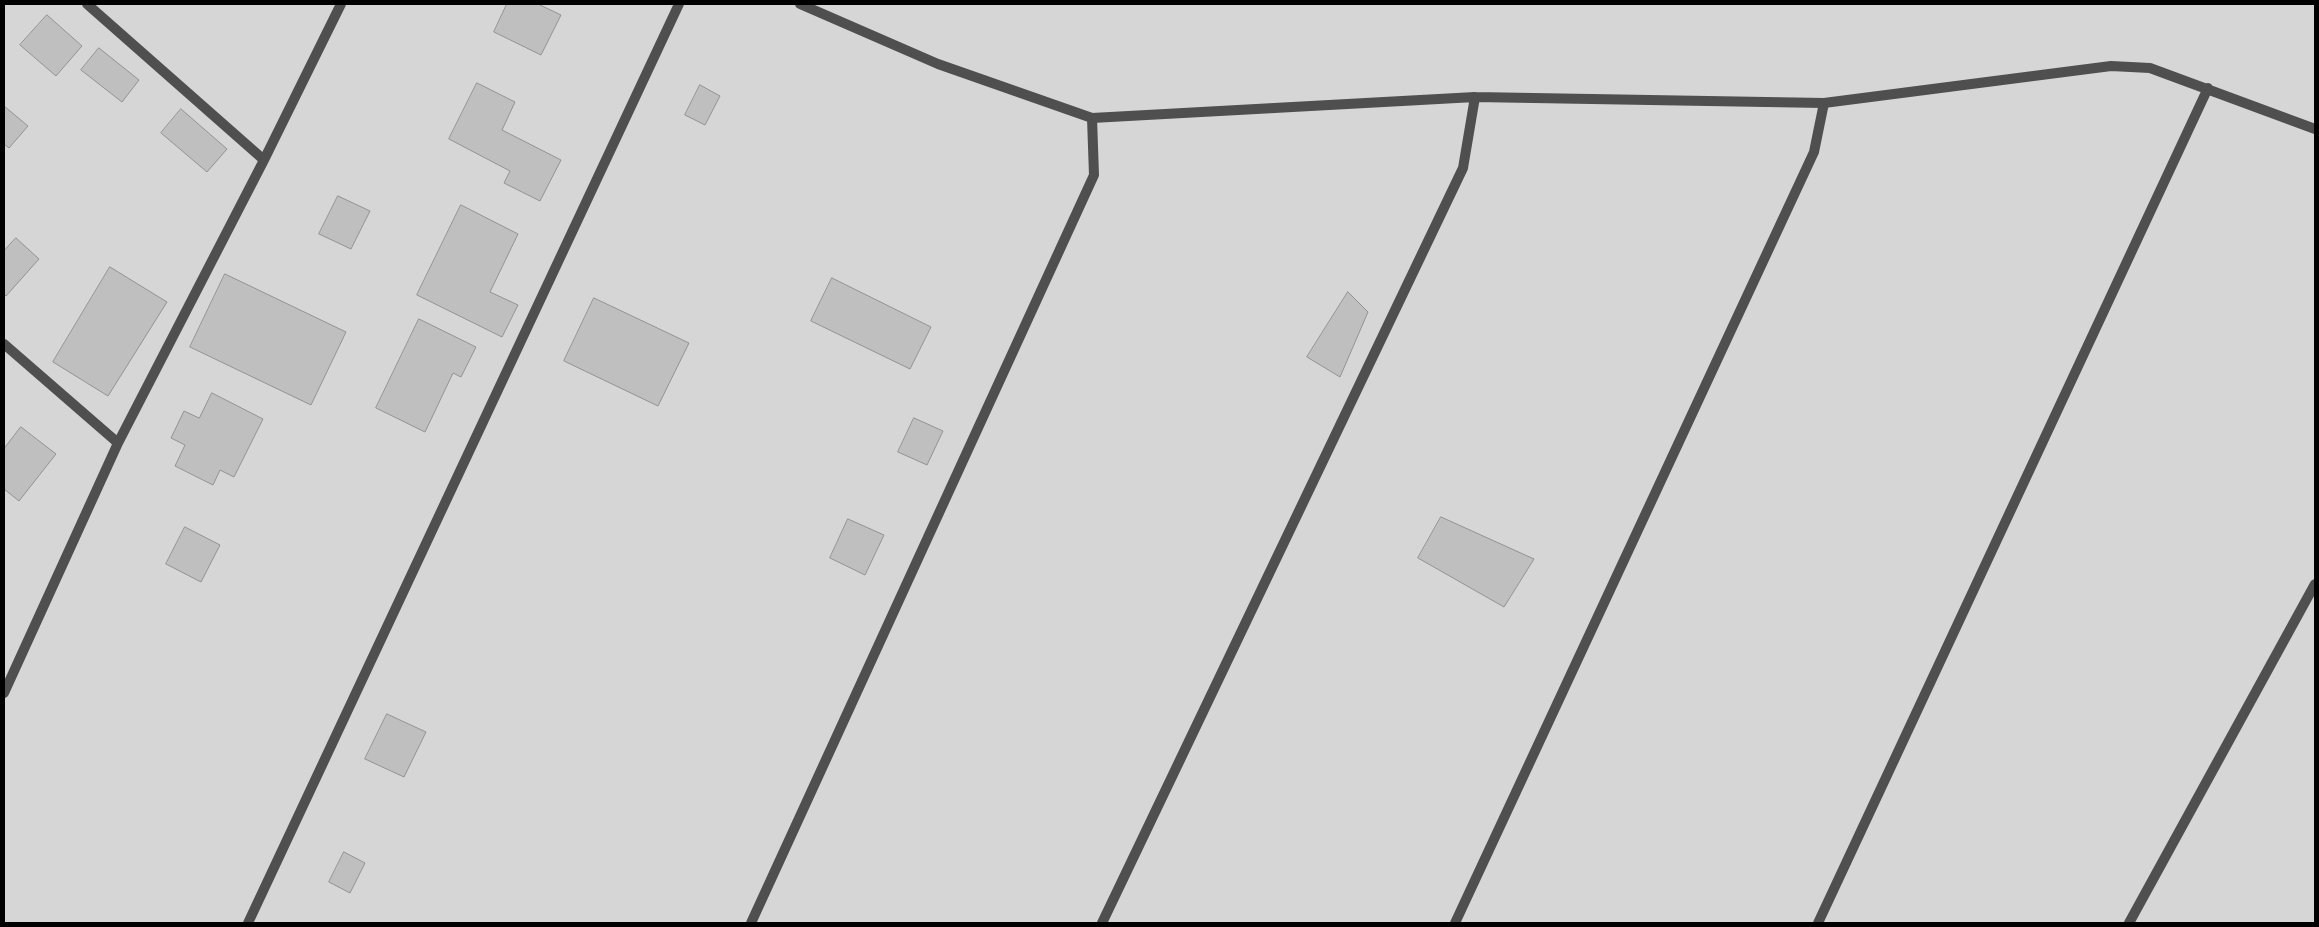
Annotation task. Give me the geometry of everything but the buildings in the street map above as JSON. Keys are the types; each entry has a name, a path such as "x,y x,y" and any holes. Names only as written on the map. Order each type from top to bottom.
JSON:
{"street":[{"path":"87,4 264,160"},
{"path":"4,693 118,443 264,160 341,4"},
{"path":"248,923 679,4"},
{"path":"800,4 938,64 1092,118 1475,97 1824,103 2111,66 2150,68 2315,129"},
{"path":"1818,923 2208,88"},
{"path":"1102,923 1463,168 1475,97"},
{"path":"1455,923 1814,152 1824,103"},
{"path":"751,923 1094,175 1092,118"},
{"path":"4,344 118,443"},
{"path":"2129,923 2315,584"}],"shaded area":[{"path":"4,4 2315,4 2315,923 4,923"}]}
